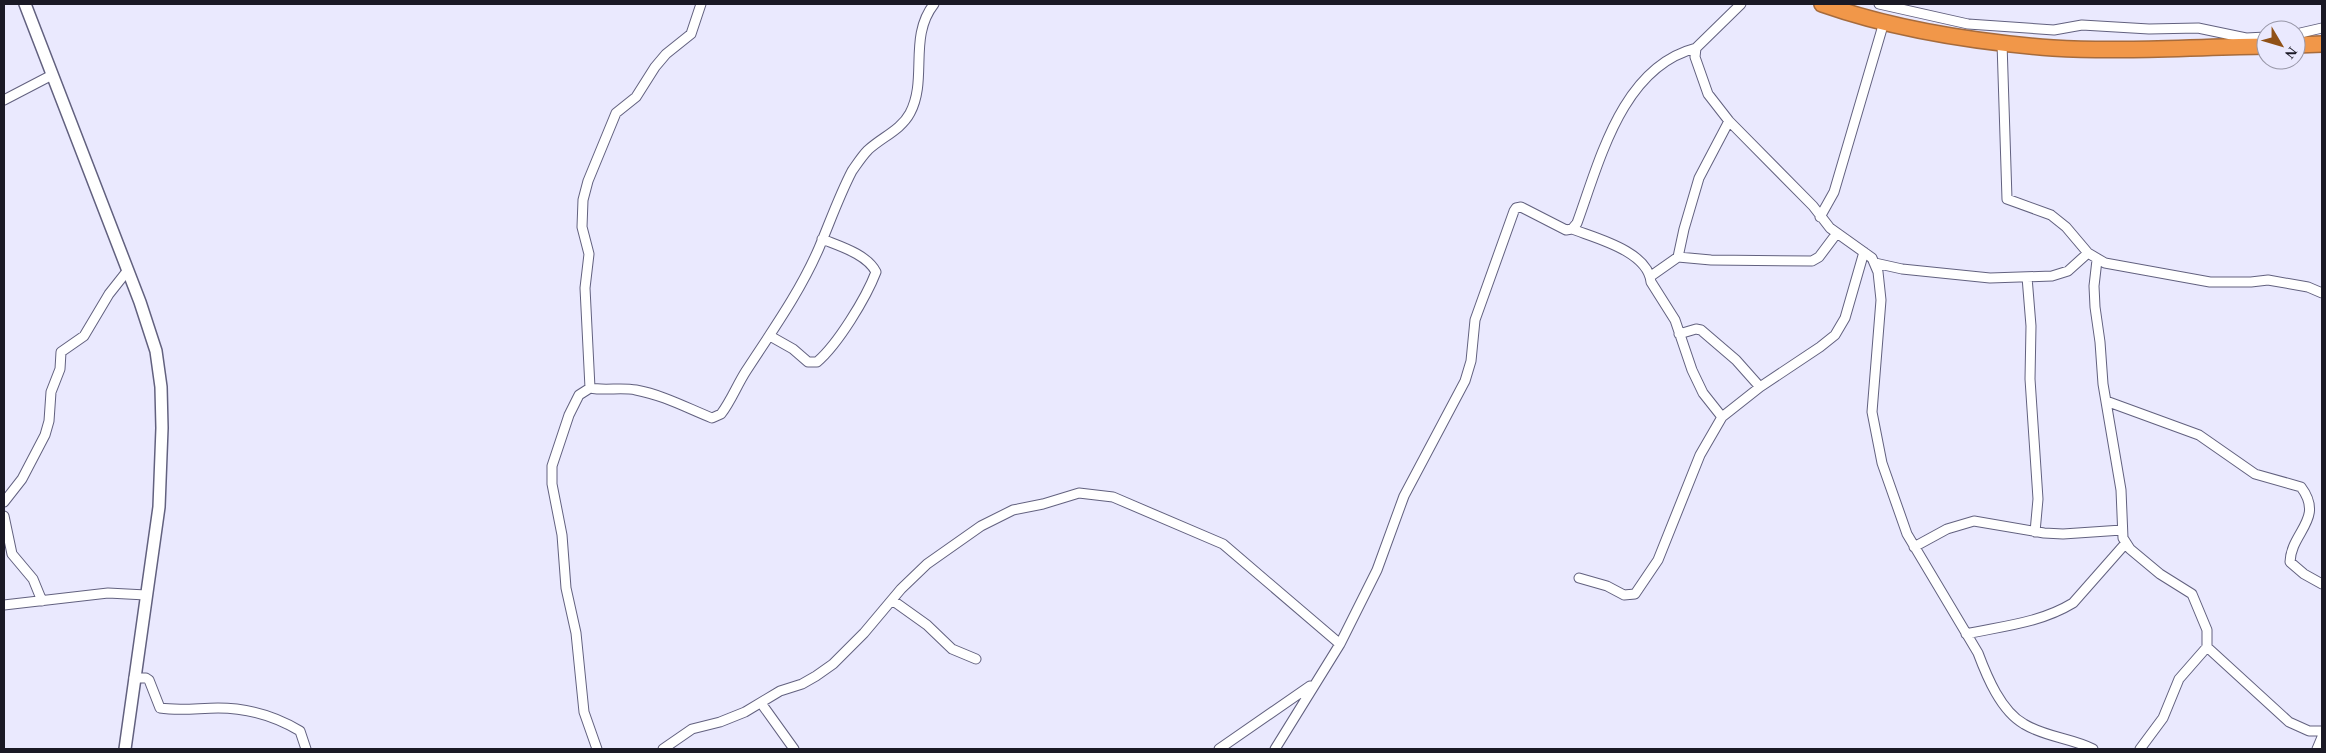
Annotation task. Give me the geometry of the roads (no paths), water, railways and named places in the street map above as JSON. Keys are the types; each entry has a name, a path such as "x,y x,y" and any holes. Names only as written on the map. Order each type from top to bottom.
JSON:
{"highway":[{"path":"1822,4 1884,22 1948,36 2002,43 2064,48 2256,46"},
{"path":"2306,45 2322,44"}],"main road":[{"path":"25,4 128,270 156,351 161,386 162,428 159,507 125,749"}],"street":[{"path":"590,388 585,288 589,254 582,227 583,200 588,181 616,113 636,97 655,67 666,54 691,34 701,4"},
{"path":"597,749 584,712 576,633 566,588 562,535 552,484 552,466 569,415 579,396 590,388 609,391 629,389 640,391 680,404 712,418 717,417 727,406 732,393 795,294 822,239 841,194 862,157 903,123 910,113 917,93 922,27 925,15 934,4"},
{"path":"1742,4 1706,36 1696,48 1694,57 1708,94 1729,121 1812,206 1820,217 1837,233 1876,263 1902,269 1990,278 2028,277 2060,275 2068,271 2088,253"},
{"path":"1879,4 1968,24 2054,30 2082,25 2148,29 2198,28 2246,38 2256,38"},
{"path":"1820,217 1834,192 1884,22"},
{"path":"2306,32 2322,28"},
{"path":"2002,43 2007,199 2051,215 2066,227 2088,253 2097,260 2210,282 2268,280 2308,287 2322,293"},
{"path":"1572,229 1577,223 1605,145 1624,105 1658,66 1684,52 1696,48"},
{"path":"4,100 52,74"},
{"path":"1678,257 1699,178 1729,121"},
{"path":"1275,749 1314,683 1340,644 1377,570 1404,496 1465,382 1472,361 1475,320 1516,208 1521,207 1566,230 1572,229 1621,247 1638,260 1651,276 1651,282 1674,320 1692,370 1704,393 1722,417"},
{"path":"1651,276 1678,257 1711,260 1812,261 1819,257 1837,233"},
{"path":"770,336 793,349 808,362 817,362 835,344 865,297 876,272 873,267 852,251 822,239"},
{"path":"1579,578 1607,586 1624,595 1635,594 1658,560 1700,455 1722,417 1760,387 1835,335 1845,318 1864,252"},
{"path":"2097,260 2094,286 2095,307 2106,401 2121,490 2122,530 2126,544 2160,574 2192,594 2207,630 2207,647 2179,679 2164,718 2140,749"},
{"path":"1876,263 1881,286 1881,300 1872,412 1882,462 1907,534 1978,653 1985,672 1996,691 2016,718 2024,724 2081,743 2093,749"},
{"path":"4,502 27,470 45,435 49,421 51,392 60,370 61,352 84,336 109,294 128,270"},
{"path":"2028,277 2031,326 2030,379 2038,499 2035,532"},
{"path":"1679,334 1696,328 1701,330 1736,360 1760,387"},
{"path":"2106,401 2199,435 2255,474 2301,487 2310,505 2310,514 2294,546 2290,562 2322,584"},
{"path":"663,749 692,729 720,722 780,691 802,684 833,664 927,564 981,526 1002,514 1043,504 1068,495 1092,494 1113,497 1224,544 1340,644"},
{"path":"4,516 12,554 33,579 42,601"},
{"path":"1914,547 1947,529 1974,521 2035,532 2063,534 2122,530"},
{"path":"1966,634 2032,622 2061,610 2073,603 2126,544"},
{"path":"4,605 108,593 146,595"},
{"path":"892,600 927,625 952,649 976,659"},
{"path":"2207,647 2289,722 2304,729 2322,731"},
{"path":"134,678 146,678 149,680 160,708 200,710 236,708 270,716 300,731 306,749"},
{"path":"1219,749 1314,683"},
{"path":"760,703 794,749"},
{"path":"2317,749 2322,738"}]}
